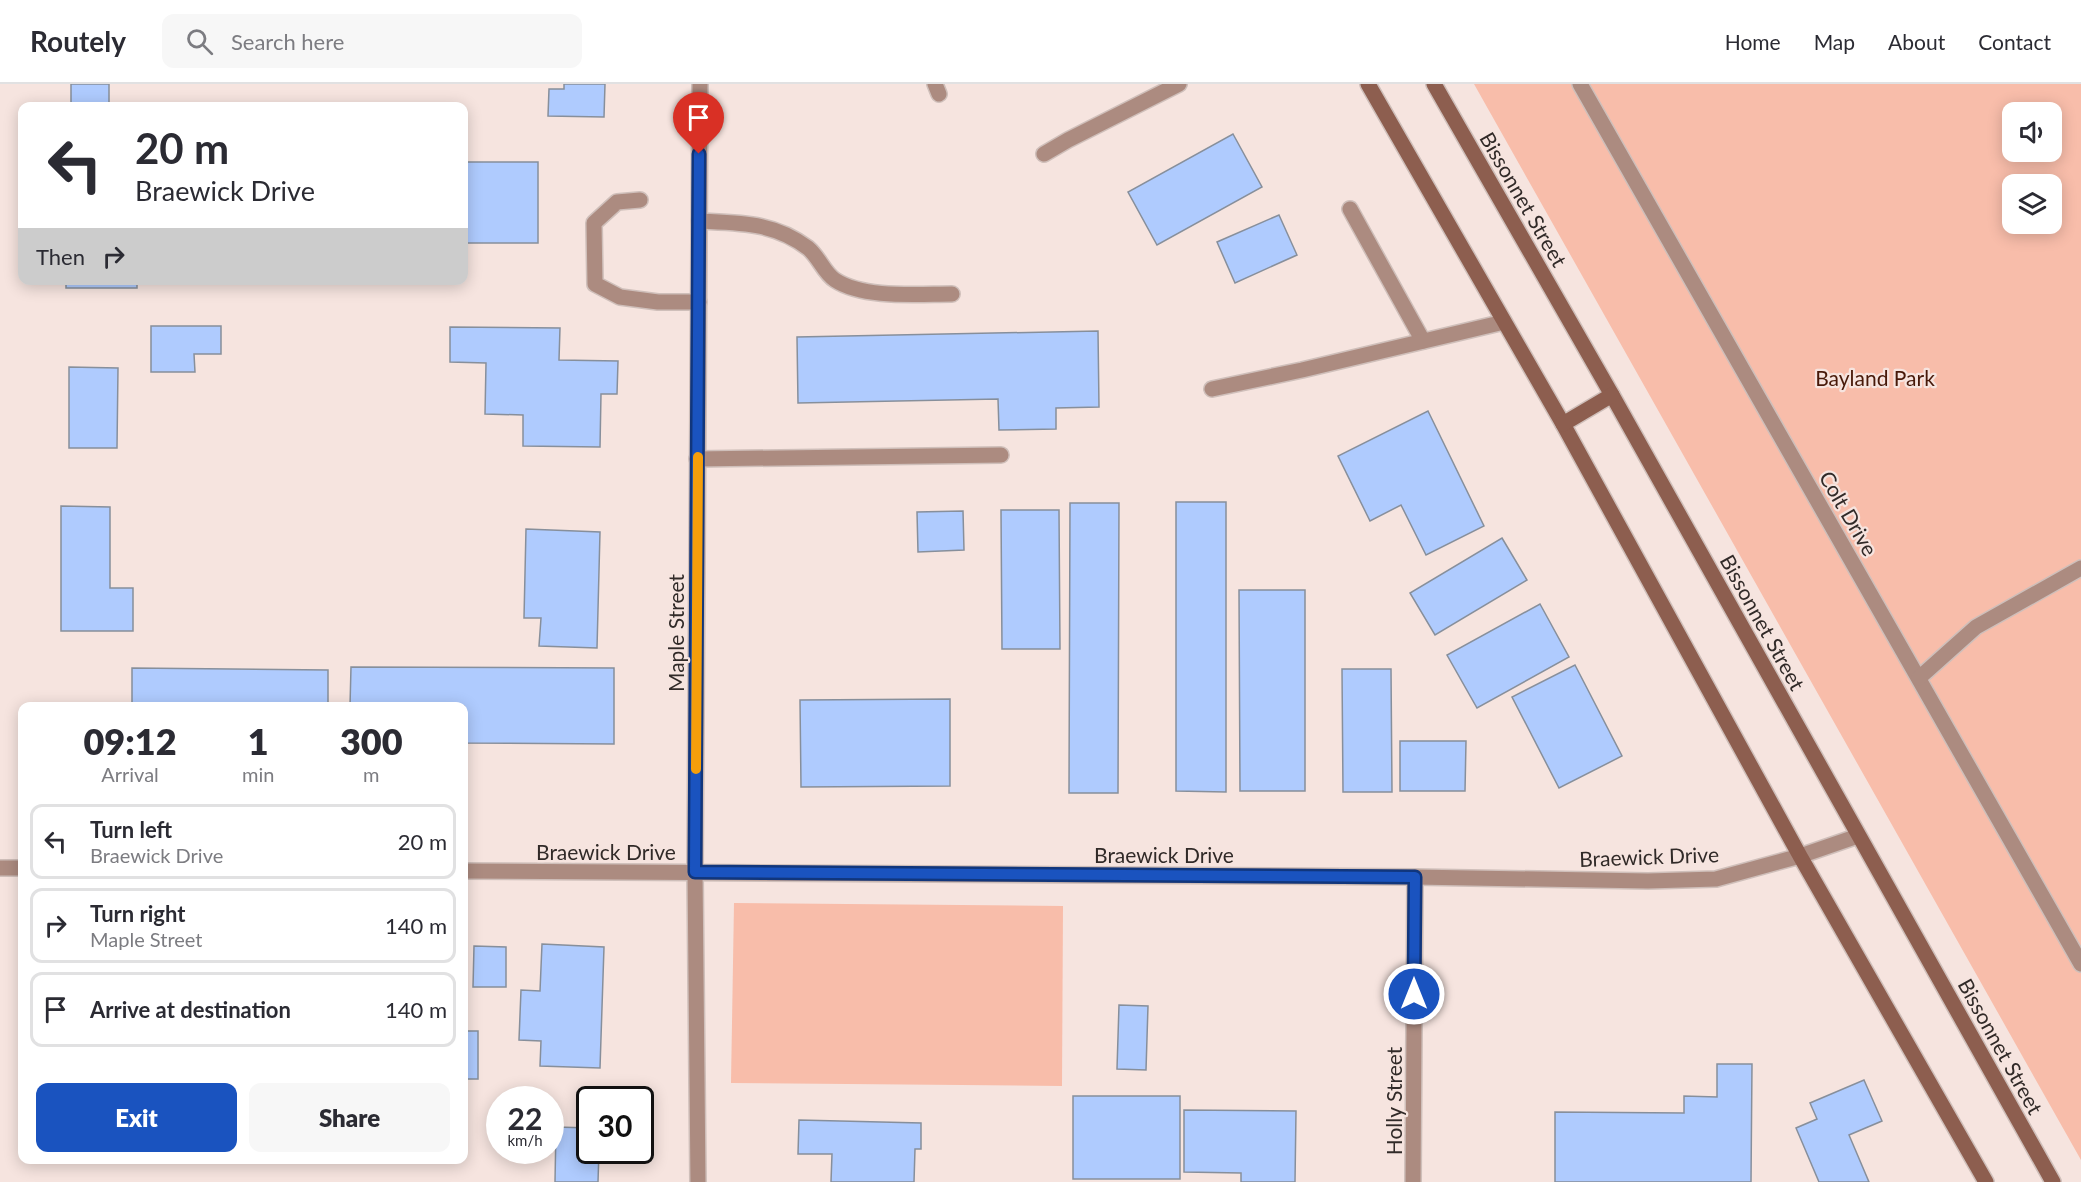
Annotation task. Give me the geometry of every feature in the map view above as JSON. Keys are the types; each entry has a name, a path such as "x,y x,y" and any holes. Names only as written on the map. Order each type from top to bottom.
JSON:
{"main road":[{"path":"1368,84 1563,424 1800,856 1986,1182"},
{"name":"Bissonnet Street","path":"1434,84 1612,395 2053,1182"},
{"path":"1563,424 1612,395"}],"street":[{"name":"Maple Street","path":"698,1182 695,872 700,84"},
{"path":"1044,154 1179,84"},
{"name":"Colt Drive","path":"1580,84 2081,964"},
{"path":"640,200 617,201 594,223 595,284 620,297 658,302 699,302"},
{"path":"1350,209 1423,341"},
{"path":"699,221 760,225 777,230 810,249 834,280 870,294 952,294"},
{"path":"1212,389 1302,370 1504,321"},
{"path":"698,459 1000,455"},
{"path":"1918,678 1976,627 2081,568"},
{"name":"Braewick Drive","path":"468,871 1415,877 1648,881 1716,879 1800,856 1858,836"},
{"path":"0,868 18,868"},
{"name":"Holly Street","path":"1413,1182 1415,877"}],"green space":[{"name":"Bayland Park","path":"1474,84 2081,84 2081,1160"},
{"path":"734,903 1063,906 1062,1086 731,1083"}],"building":[{"path":"71,84 109,84 109,102 71,102"},
{"path":"564,84 605,84 604,117 548,116 549,89 564,89"},
{"path":"1233,134 1262,187 1157,245 1128,192"},
{"path":"468,162 538,162 538,243 468,243"},
{"path":"1279,215 1297,255 1235,283 1217,242"},
{"path":"66,285 137,285 137,288 66,288"},
{"path":"151,326 221,326 221,354 194,354 195,372 151,372"},
{"path":"450,327 560,328 559,360 618,361 617,394 601,394 600,447 523,446 523,415 485,414 486,363 450,362"},
{"path":"1098,331 1099,407 1056,408 1056,429 999,430 998,399 798,403 797,337"},
{"path":"69,367 118,368 117,448 69,448"},
{"path":"1428,411 1484,526 1426,555 1401,505 1370,521 1338,456"},
{"path":"1176,502 1226,502 1226,792 1176,791"},
{"path":"1070,503 1119,503 1118,793 1069,793"},
{"path":"61,506 110,507 110,588 133,588 133,631 61,631"},
{"path":"1001,510 1059,510 1060,649 1002,649"},
{"path":"963,511 964,550 918,552 917,512"},
{"path":"526,529 600,532 597,648 539,646 541,618 524,618"},
{"path":"1502,538 1527,580 1435,635 1410,593"},
{"path":"1239,590 1305,590 1305,791 1240,791"},
{"path":"1540,604 1569,657 1477,708 1447,655"},
{"path":"1575,665 1622,756 1559,788 1512,697"},
{"path":"351,667 614,668 614,744 468,743 468,702 350,702"},
{"path":"132,668 328,670 328,702 132,702"},
{"path":"1342,669 1391,669 1392,792 1343,792"},
{"path":"950,699 950,786 801,787 800,700"},
{"path":"1400,741 1466,741 1465,791 1400,791"},
{"path":"542,944 604,947 600,1068 540,1066 541,1041 519,1040 521,990 540,991"},
{"path":"474,946 506,947 506,987 473,987"},
{"path":"1119,1005 1148,1006 1146,1070 1117,1069"},
{"path":"468,1031 478,1031 478,1079 468,1079"},
{"path":"1717,1064 1752,1064 1751,1182 1555,1182 1555,1112 1684,1113 1684,1096 1717,1097"},
{"path":"1864,1080 1882,1121 1849,1135 1869,1182 1819,1182 1796,1128 1817,1119 1810,1103"},
{"path":"1073,1096 1180,1096 1180,1179 1073,1179"},
{"path":"1184,1110 1296,1111 1295,1182 1241,1182 1241,1173 1184,1172"},
{"path":"799,1120 921,1123 921,1149 915,1149 914,1182 831,1182 832,1154 798,1154"},
{"path":"564,1127 576,1128 576,1164 599,1164 598,1182 555,1182 555,1164 564,1164"}],"slow traffic":[{"path":"696,769 698,457"}],"route":[{"path":"699,154 695,872 1415,877 1414,994"}]}
